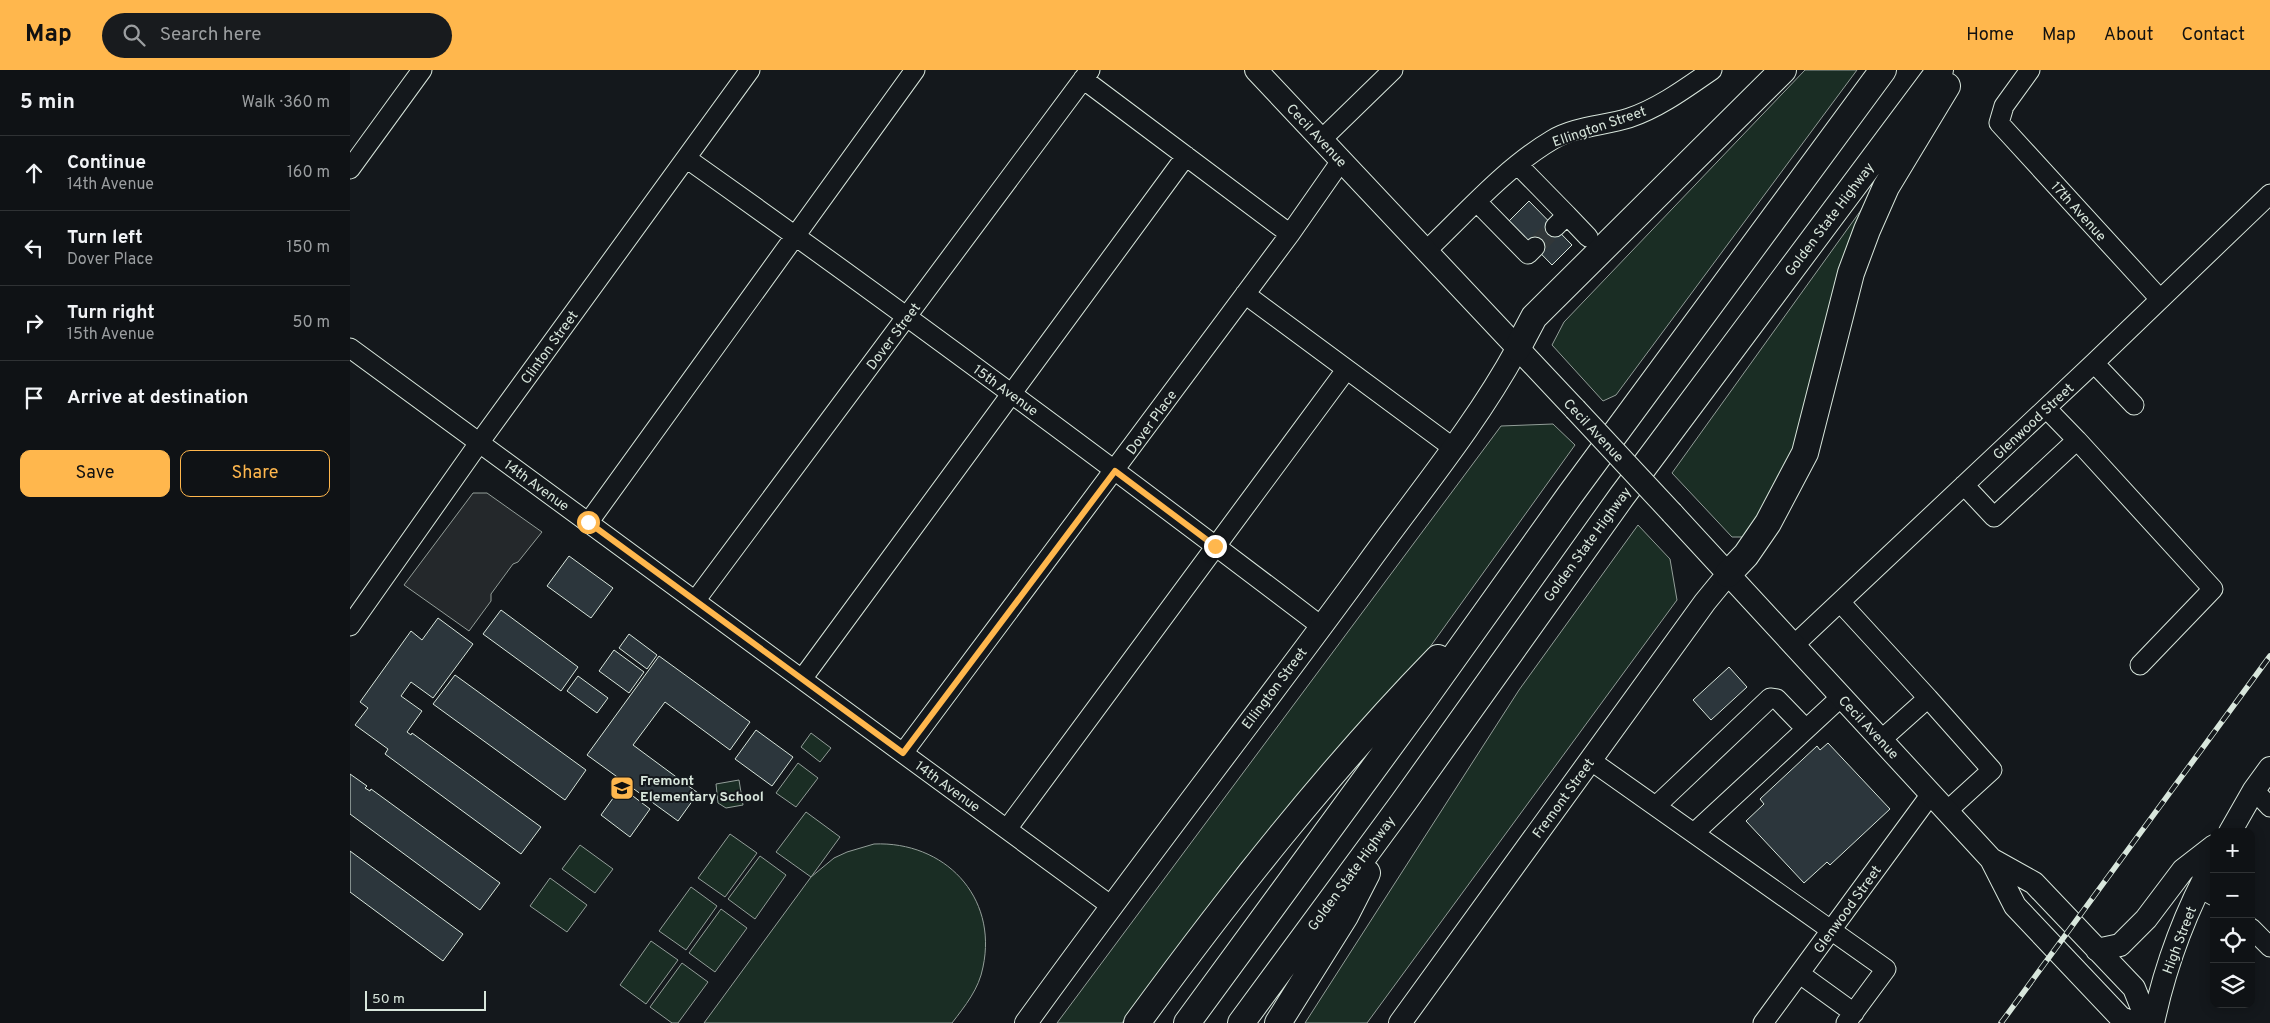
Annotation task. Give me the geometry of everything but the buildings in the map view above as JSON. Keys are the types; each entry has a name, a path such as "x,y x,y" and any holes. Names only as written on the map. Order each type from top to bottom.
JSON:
{"highway":[{"path":"1517,349 1534,317 1783,70"},
{"path":"1186,1023 1882,70"},
{"name":"Golden State Highway","path":"1241,1023 1403,802 1622,496 1940,70"},
{"path":"1728,574 1746,555 1768,523 1805,453 1851,273 1867,230 1886,187 1957,70"},
{"path":"1137,1023 1270,847 1403,693 1502,590"},
{"path":"1278,1023 1345,916 1403,802"}],"main road":[{"name":"Cecil Avenue","path":"1263,72 1321,140 1672,513 1992,859 2015,906 2121,1018 2134,1023"},
{"name":"Ellington Street","path":"1026,1023 1110,905 1321,626 1452,448 1497,386 1517,349"},
{"name":"Fremont Street","path":"1400,1023 1705,602 1728,574"},
{"path":"2232,828 2254,790 2270,768"},
{"path":"2098,950 2120,945 2146,919 2183,870 2210,849"},
{"name":"Cecil Avenue","path":"1992,859 2034,883 2098,950 2134,988 2148,1023"},
{"name":"High Street","path":"2153,1023 2159,996 2176,945 2207,892 2211,873"}],"street":[{"path":"350,169 422,70"},
{"name":"Clinton Street","path":"350,626 479,443 750,70"},
{"path":"588,522 915,70"},
{"path":"1321,140 1393,70"},
{"name":"Ellington Street","path":"1426,251 1518,165 1553,139 1587,127 1629,118 1672,98 1712,70"},
{"name":"17th Avenue","path":"2030,70 2004,106 1999,123 2160,299"},
{"path":"1086,75 1186,156 1290,234"},
{"name":"Dover Street","path":"695,601 1086,75"},
{"path":"802,679 1010,393 1186,156"},
{"name":"15th Avenue","path":"686,158 795,235 1010,393 1321,626"},
{"name":"Dover Place","path":"903,753 1115,471 1290,234 1341,161"},
{"path":"1518,165 1561,221 1588,237"},
{"name":"Glenwood Street","path":"1793,646 2094,363 2270,194"},
{"path":"1477,202 1528,254 1535,248"},
{"path":"1245,294 1452,448"},
{"name":"14th Avenue","path":"350,348 1110,905"},
{"path":"2094,363 2134,405"},
{"path":"1007,829 1346,370"},
{"path":"2046,408 2213,589 2140,665"},
{"path":"1964,486 1994,517 2077,440"},
{"path":"1840,602 1992,770 1947,811"},
{"path":"1694,833 1841,697"},
{"path":"1656,806 1770,698 1777,698 1806,729"},
{"path":"1881,740 1928,698"},
{"path":"1590,760 1886,969 1850,1018 1800,974"},
{"path":"2254,790 2270,807"},
{"name":"Glenwood Street","path":"1763,1023 1931,794"},
{"path":"2255,932 2270,948"}],"green space":[{"path":"1805,70 1857,70 1616,395 1603,401 1552,345 1564,322"},
{"path":"1874,192 1798,450 1761,518 1742,537 1732,537 1672,473"},
{"path":"1553,424 1575,445 1407,679 1242,862 1122,1023 1057,1023 1501,426"},
{"path":"1638,525 1670,559 1677,600 1367,1023 1305,1023 1519,690"},
{"path":"811,733 831,748 820,762 801,747"},
{"path":"798,763 818,778 796,807 776,793"},
{"path":"739,780 743,805 726,808 718,803 716,784"},
{"path":"806,812 840,837 811,877 776,852"},
{"path":"730,834 757,853 725,897 698,878"},
{"path":"874,844 899,846 923,852 943,863 960,878 974,896 982,917 985,941 983,967 975,990 952,1023 704,1023 811,877 834,858"},
{"path":"580,845 613,869 595,893 562,869"},
{"path":"760,856 786,875 755,919 728,899"},
{"path":"550,878 587,905 567,932 530,906"},
{"path":"691,887 717,906 686,950 659,931"},
{"path":"721,909 747,928 715,972 689,953"},
{"path":"651,941 678,960 646,1004 620,985"},
{"path":"682,963 708,982 678,1023 672,1023 650,1007"}],"shaded area":[{"path":"473,493 487,493 542,532 518,562 513,564 491,594 491,601 469,631 404,585"}],"tunnel":[{"path":"1535,247 1555,227"}],"railway":[{"path":"2001,1023 2270,656"}],"place":[{"name":"Fremont Elementary School","path":"622,788"}],"route":[{"path":"588,522 903,753 1115,471 1215,546"}]}
